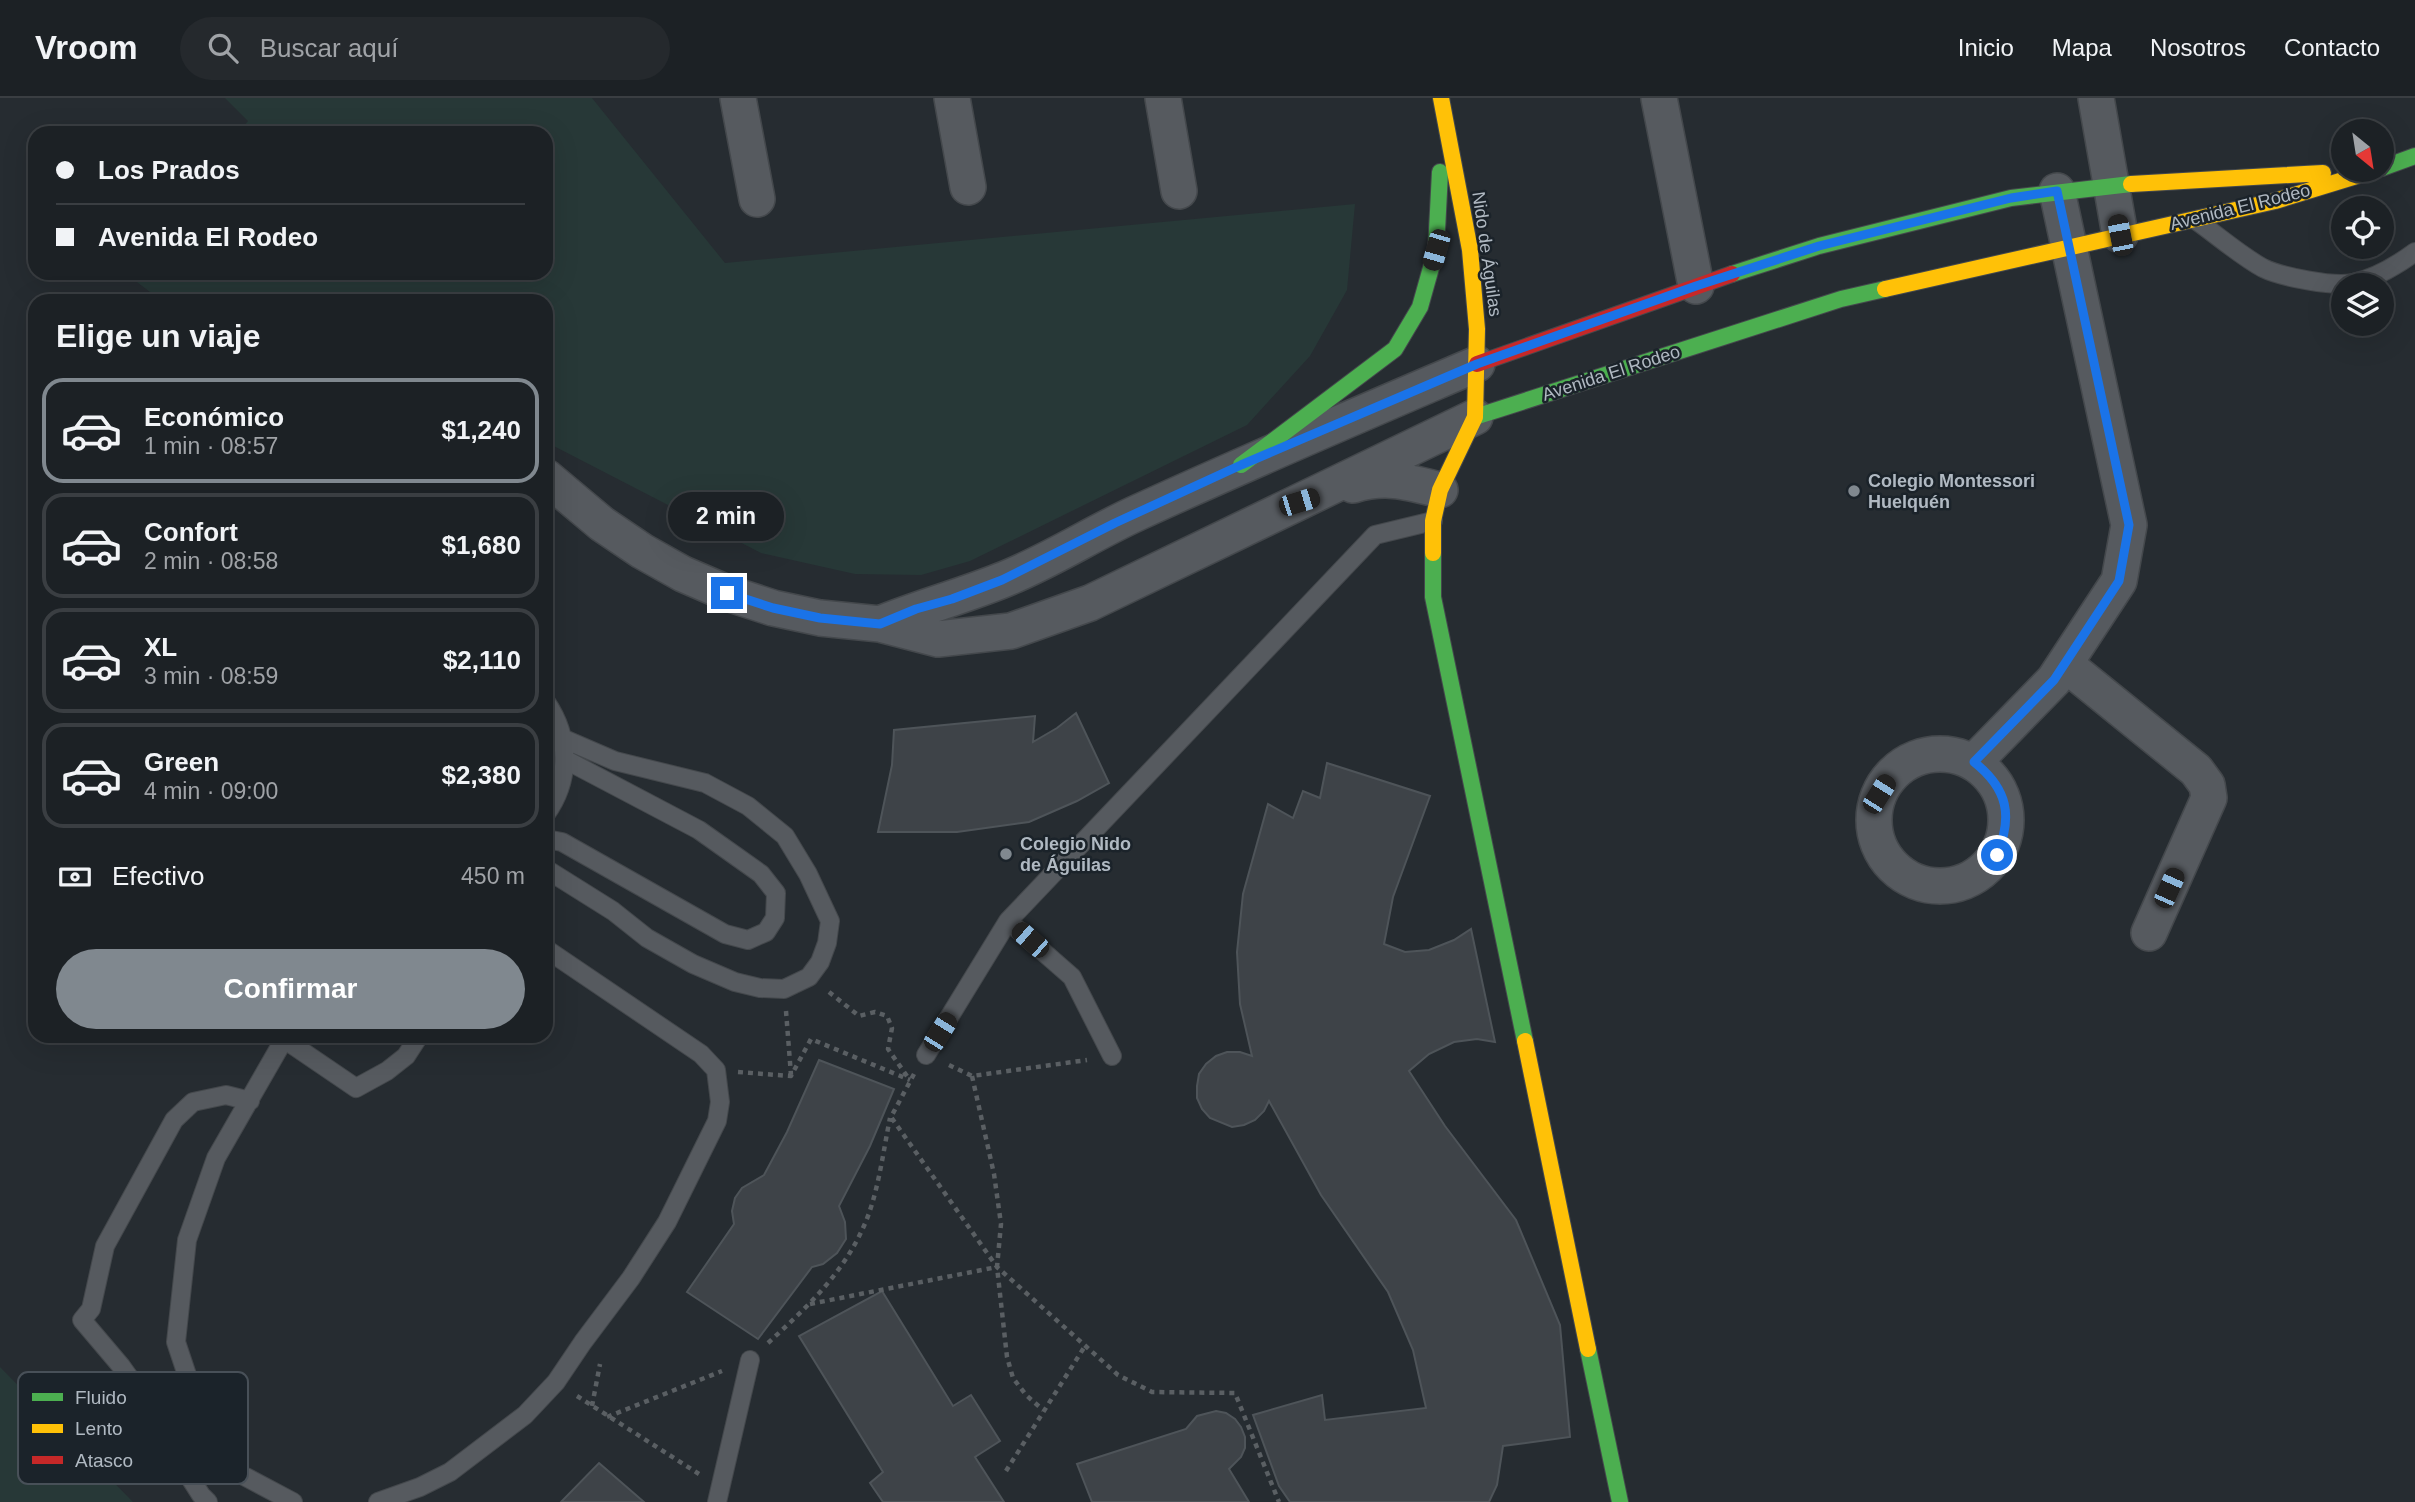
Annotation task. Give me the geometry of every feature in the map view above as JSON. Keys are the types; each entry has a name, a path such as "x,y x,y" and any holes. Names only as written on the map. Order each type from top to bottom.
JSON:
{"street":[{"path":"737,98 757,199"},
{"path":"952,98 968,187"},
{"path":"1163,98 1179,191"},
{"path":"1659,98 1696,286"},
{"path":"2096,98 2120,235"},
{"path":"1241,465 1395,349 1420,307 1436,250 1442,103"},
{"name":"Nido de Águilas","path":"1442,103 1472,263 1478,329 1475,417"},
{"name":"Avenida El Rodeo","path":"2394,164 2415,156"},
{"name":"Avenida El Rodeo","path":"880,624 1002,580 1115,523 1241,465 1477,364 1696,286 1819,246 2011,198 2057,191 2110,185 2331,172"},
{"name":"Avenida El Rodeo","path":"553,483 603,524 642,551 683,574 727,593 773,608 820,618 880,624 938,639 1012,631 1090,603 1475,417 1841,299 2275,201 2338,182"},
{"path":"1974,762 2054,680 2065,664 2119,581 2129,525 2057,191"},
{"path":"1475,417 1437,505 1433,597 1620,1502"},
{"path":"1299,502 1373,479 1402,480 1437,505"},
{"path":"1002,580 999,608 1012,631"},
{"path":"2065,664 2196,770 2207,785 2209,799 2149,933"}],"lane":[{"path":"2194,219 2260,266 2276,274 2305,280 2351,284 2392,269 2415,252"},
{"path":"926,1055 1008,920 1375,535 1437,505"},
{"path":"553,713 564,739 566,760 562,782 553,804"},
{"path":"553,873 614,912 647,938 693,964 735,982 760,988 784,989 809,977 820,962 827,943 830,922 808,874 785,836 748,807 705,783 615,761 564,739"},
{"path":"553,840 562,842 726,934 748,940 766,932 775,918 776,893 761,874 699,830 566,760"},
{"path":"1008,920 1072,977 1112,1056"},
{"path":"378,1502 420,1487 450,1472 525,1416 556,1381 631,1278 667,1222 717,1121 720,1102 716,1070 701,1054 553,953"},
{"path":"186,1372 176,1342 187,1240 216,1158 283,1043"},
{"path":"293,1043 356,1088 387,1071 406,1056 414,1043"},
{"path":"125,1372 82,1320 91,1309 105,1246 174,1120 193,1102 226,1095 250,1101"},
{"path":"719,1495 750,1360"},
{"path":"248,1479 278,1499"},
{"path":"194,1484 208,1502"}],"path":[{"path":"809,977 859,1016 875,1012 887,1016 892,1028 888,1049 910,1080"},
{"path":"784,989 791,1076"},
{"path":"791,1076 811,1039 910,1080"},
{"path":"607,1417 750,1360 810,1304 849,1256 865,1225 891,1117 926,1055 972,1076 1112,1056"},
{"path":"716,1070 791,1076"},
{"path":"972,1076 994,1174 1001,1224 997,1267 1007,1357 1013,1378 1026,1395 1044,1410"},
{"path":"891,1117 997,1267 1118,1374 1152,1392 1235,1393 1279,1502"},
{"path":"810,1304 997,1267"},
{"path":"1006,1471 1085,1346"},
{"path":"556,1381 719,1495"}],"shaded area":[{"path":"225,98 592,98 725,263 1355,204 1347,290 1310,356 1247,425 970,561 921,575 855,574 761,553 553,446 553,294 153,294 134,280 553,280 553,126 244,126 248,121"},
{"path":"0,1367 18,1385 18,1484 115,1484 133,1502 0,1502"}],"building":[{"path":"1076,713 1109,783 1077,801 1029,822 957,832 878,832 892,765 894,730 1035,716 1033,742"},
{"path":"1327,763 1430,796 1393,897 1384,944 1405,952 1429,950 1454,940 1471,929 1495,1042 1477,1039 1454,1042 1429,1054 1409,1071 1445,1126 1516,1220 1560,1325 1570,1437 1503,1446 1497,1485 1489,1502 1290,1502 1279,1486 1253,1415 1322,1395 1325,1420 1426,1408 1413,1350 1388,1292 1321,1195 1269,1101 1255,1120 1232,1127 1210,1118 1197,1098 1199,1074 1216,1056 1227,1052 1240,1052 1252,1056 1240,1004 1237,952 1243,894 1268,804 1293,818 1303,791 1320,798"},
{"path":"819,1060 894,1089 870,1146 839,1206 845,1222 846,1239 837,1253 823,1264 812,1267 758,1339 687,1292 734,1224 732,1211 735,1198 742,1188 764,1175 787,1132"},
{"path":"882,1291 953,1406 971,1395 1000,1441 975,1457 1004,1502 883,1502 870,1483 883,1472 799,1336"},
{"path":"1216,1411 1235,1419 1245,1437 1245,1448 1241,1457 1229,1469 1249,1502 1092,1502 1077,1464 1186,1429 1197,1416"},
{"path":"599,1463 644,1502 561,1502"}],"traffic: fast":[{"path":"2394,164 2415,156"},
{"path":"1241,465 1395,349 1420,307 1436,250 1440,172"},
{"path":"1732,274 1819,246 2011,198 2131,184"},
{"path":"1475,417 1841,299 1885,289"},
{"path":"1433,553 1433,597 1525,1041"},
{"path":"1588,1349 1620,1502"}],"traffic: slow":[{"path":"1433,553 1433,521 1440,490 1475,417 1477,329 1470,250 1441,98"},
{"path":"2131,184 2323,173"},
{"path":"1885,289 2275,201 2337,182"},
{"path":"1525,1041 1588,1349"}],"traffic: jam":[{"path":"1477,364 1732,274"}],"place":[{"name":"Colegio Montessori Huelquén","path":"1854,491"},
{"name":"Colegio Nido de Águilas","path":"1006,854"}],"route":[{"path":"727,593 773,608 820,618 880,624 1002,580 1115,523 1241,465 1477,364 1696,286 1819,246 2011,198 2057,191 2129,525 2119,581 2054,680 1974,762 1991,776 2002,794 2007,815 2005,836 1997,855"}]}
